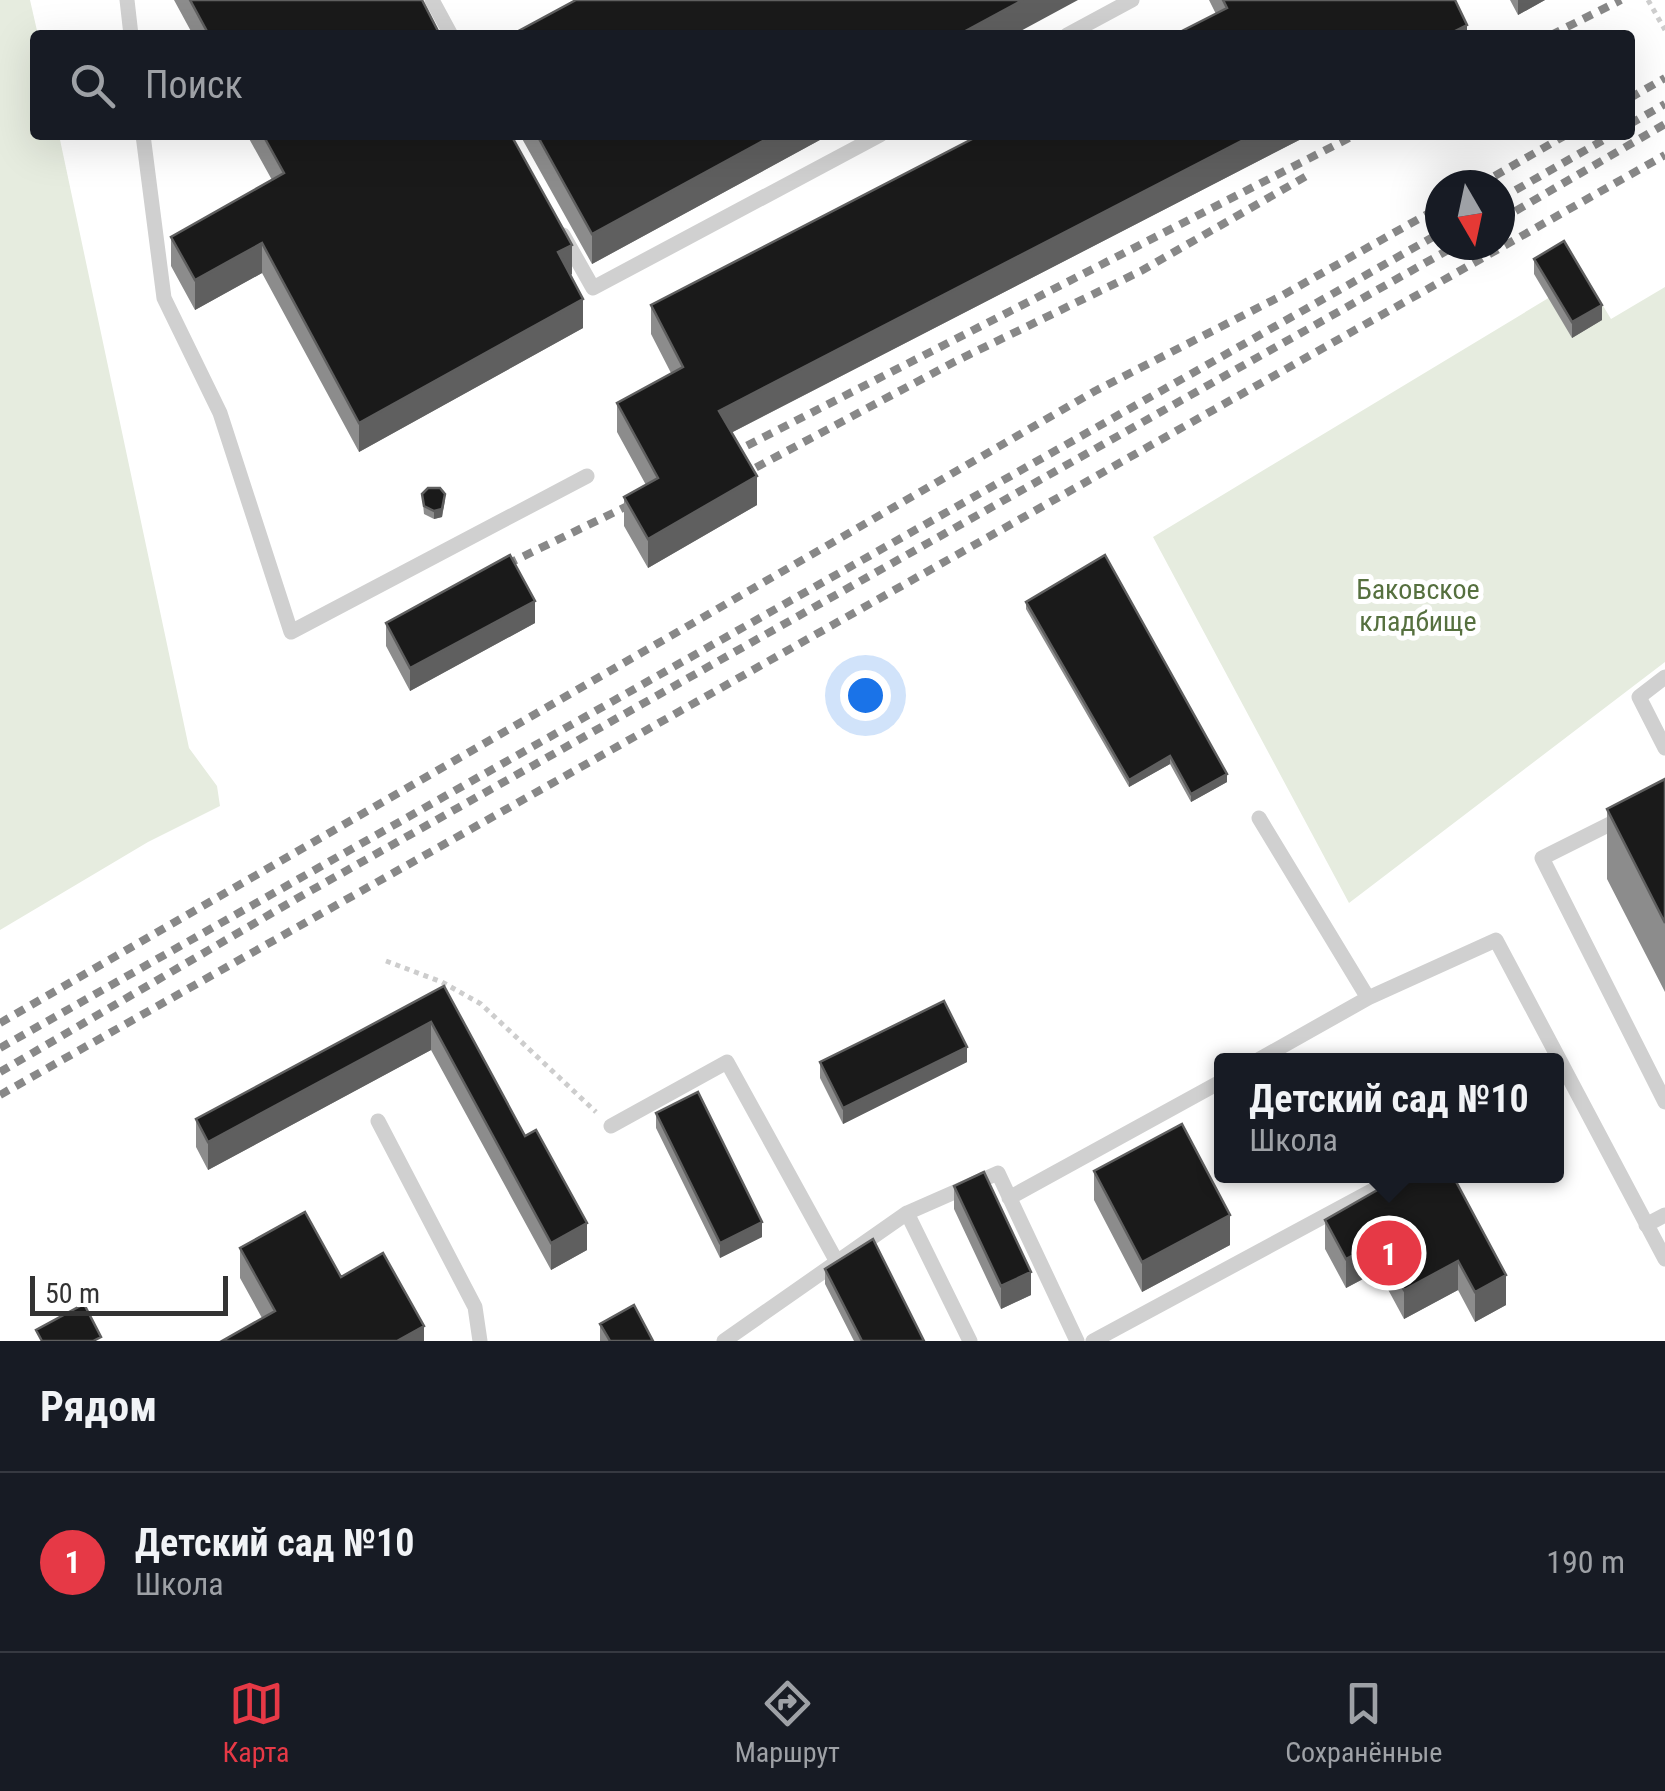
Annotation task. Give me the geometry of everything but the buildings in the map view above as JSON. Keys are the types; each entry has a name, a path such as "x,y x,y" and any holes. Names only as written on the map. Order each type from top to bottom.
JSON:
{"lane":[{"path":"127,0 130,30"},
{"path":"432,0 448,30"},
{"path":"1076,30 1132,0"},
{"path":"145,140 164,298 220,413 291,632 586,476"},
{"path":"555,220 593,288 871,140"},
{"path":"1665,678 1639,697 1665,748"},
{"path":"1648,806 1542,858 1665,1102"},
{"path":"1258,818 1368,998"},
{"path":"1270,1053 1368,998 1496,940 1549,1053"},
{"path":"611,1126 727,1062 837,1262"},
{"path":"1010,1198 1214,1085"},
{"path":"1564,1086 1665,1259"},
{"path":"378,1121 475,1307 480,1341"},
{"path":"724,1341 907,1214 998,1173 1077,1341"},
{"path":"1093,1341 1386,1183"},
{"path":"907,1214 970,1341"},
{"path":"1646,1225 1665,1216"}],"path":[{"path":"1648,0 1665,30"},
{"path":"386,960 442,982 481,1004 611,1126"}],"green space":[{"path":"0,0 30,0 37,30 30,30 30,140 60,140 189,748 217,786 220,806 148,842 0,930"},
{"name":"Баковское кладбище","path":"1585,276 1611,319 1665,287 1665,662 1349,903 1153,537"}],"railway":[{"path":"1561,30 1621,0"},
{"path":"1635,95 1665,78"},
{"path":"1635,121 1665,104"},
{"path":"1515,211 1665,124"},
{"path":"715,462 1345,140"},
{"path":"1505,170 1557,140"},
{"path":"1515,190 1603,140"},
{"path":"0,1095 1665,155"},
{"path":"740,476 954,362 1141,271 1310,174"},
{"path":"0,1023 1095,391 1283,295 1425,215"},
{"path":"0,1048 1425,241"},
{"path":"0,1072 296,899 1430,260"},
{"path":"491,572 648,496"}],"place":[{"name":"Детский сад №10","path":"1389,1253"}]}
